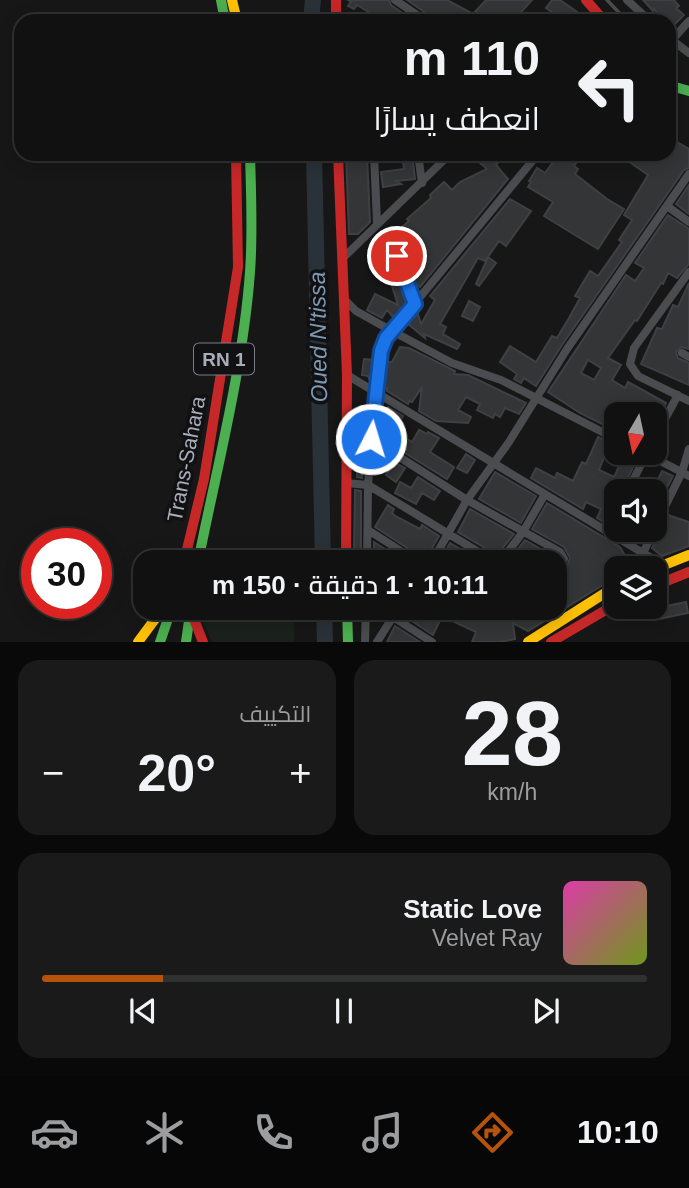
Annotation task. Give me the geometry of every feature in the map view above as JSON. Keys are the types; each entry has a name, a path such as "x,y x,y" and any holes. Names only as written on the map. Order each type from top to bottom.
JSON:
{"main road":[{"path":"586,0 599,14"},
{"name":"Trans-Sahara","path":"186,550 206,466 238,267 237,161"},
{"name":"Trans-Sahara","path":"201,548 237,365 248,285 252,208 250,161"},
{"path":"338,161 347,375 346,550"},
{"path":"187,545 201,548"},
{"path":"667,564 689,555"},
{"path":"667,581 689,572"},
{"path":"528,642 604,594"},
{"path":"551,642 604,611"},
{"path":"138,642 154,620"},
{"path":"160,642 168,620"},
{"path":"186,642 189,620"},
{"path":"195,620 203,642"},
{"path":"347,620 348,642"}],"street":[{"path":"395,0 416,14"},
{"path":"630,1 643,14"},
{"path":"676,33 689,21"},
{"path":"374,161 377,223"},
{"path":"419,161 422,183"},
{"path":"344,257 443,161"},
{"path":"368,550 371,439 381,351 392,331 532,161"},
{"path":"438,550 467,499 509,442 567,349 689,174"},
{"path":"667,206 689,222"},
{"path":"397,256 415,304"},
{"path":"689,272 634,348 630,364 638,376 689,401"},
{"path":"343,298 356,311 452,363 501,380 604,433"},
{"path":"347,375 604,528"},
{"path":"667,415 678,395"},
{"path":"371,439 555,550"},
{"path":"667,507 685,474 689,449"},
{"path":"667,465 685,474"},
{"path":"346,483 368,485 474,550"},
{"path":"508,550 523,531 545,494"},
{"path":"368,530 399,550"},
{"path":"626,542 646,556"},
{"path":"643,553 648,542"},
{"path":"365,642 366,620"},
{"path":"377,642 391,620"},
{"path":"398,620 432,642"}],"lane":[{"path":"607,0 620,14"}],"shaded area":[{"path":"204,620 294,620 294,642 212,642"}],"building":[{"path":"348,0 389,0 391,5 404,14 372,14 357,5 354,9 348,6 351,2"},
{"path":"407,0 447,0 473,14 427,14"},
{"path":"486,0 532,0 521,12 524,14 473,14"},
{"path":"552,0 560,0 580,14 554,14 546,8"},
{"path":"643,0 674,0 679,6 676,8 684,15 676,23 676,14 658,14 654,9 653,11"},
{"path":"676,142 689,149 689,168 684,170 536,386 524,378 521,383 514,379 517,374 500,362 510,346 536,362 552,336 557,338 580,298 575,296 590,271 598,276 622,242 619,240 632,220 624,215 648,175 628,161 676,161"},
{"path":"346,161 367,161 370,222 358,234 349,234"},
{"path":"403,161 413,161 415,179 396,181 401,184 383,187 381,172 404,169"},
{"path":"478,161 499,161 496,165 508,179 420,287 414,283 402,250 392,250 392,261 381,246 409,221 407,219 431,198 430,195 444,182 452,190 460,182 487,169"},
{"path":"554,161 578,161 574,166 578,169 575,174 624,209 598,249 544,216 553,202 528,187 537,168 545,173"},
{"path":"689,185 689,214 676,204"},
{"path":"510,199 531,211 506,246 499,241 485,261 478,258 440,324 446,327 443,334 460,344 457,349 424,334 425,338 407,323 417,311 421,324 435,300 430,296"},
{"path":"668,215 689,229 689,264 677,278 668,273 637,321 635,320 608,358 621,365 612,380 625,388 628,382 664,402 604,402 604,425 548,392 626,275 635,281 644,268 635,263","holes":["588,360 601,368 594,380 581,373"]},
{"path":"488,257 496,263 479,286 476,284"},
{"path":"395,268 407,302 394,318 387,310 382,318 367,310 375,294 398,305 387,270"},
{"path":"689,283 689,349 681,347 676,352 678,358 689,363 689,385 641,364 657,328 662,329 673,305 678,307"},
{"path":"469,301 480,307 473,321 462,316"},
{"path":"400,347 409,348 455,371 454,374 468,375 526,403 519,414 505,408 500,417 495,414 493,418 477,410 480,404 466,397 458,410 471,417 468,423 436,421 419,411 422,387 408,404 382,387 386,362 392,362"},
{"path":"364,359 373,360 370,381 368,376 362,375"},
{"path":"388,407 403,416 395,430 379,421"},
{"path":"364,418 362,478 357,477 358,462 354,461 355,425 363,425"},
{"path":"419,430 439,438 430,452 454,467 447,479 389,443 395,432 412,442"},
{"path":"598,437 604,440 604,458 599,470 614,477 619,466 634,466 627,479 604,479 604,522 597,518 601,509 586,502 583,509 531,478 536,468 555,478 557,473 573,481 582,462 586,464"},
{"path":"466,454 475,460 467,473 457,468"},
{"path":"394,462 405,468 396,482 386,475"},
{"path":"662,471 673,476 667,488 667,479 658,479"},
{"path":"495,472 536,496 521,523 479,499"},
{"path":"418,477 440,491 434,500 422,493 416,504 395,493 400,482 411,488"},
{"path":"355,490 361,491 361,550 354,550"},
{"path":"547,503 604,537 604,542 612,542 620,547 624,554 604,556 604,584 567,607 567,566 570,558 567,550 532,529"},
{"path":"388,505 394,509 392,513 395,516 420,529 422,525 439,536 431,550 410,550 375,527"},
{"path":"470,509 514,534 501,550 489,550 458,532"},
{"path":"668,515 689,522 689,546 662,556 652,548 655,542 667,542"},
{"path":"525,540 543,550 517,550"},
{"path":"374,542 386,550 374,550"},
{"path":"450,543 462,550 446,550"},
{"path":"686,602 688,613 667,617 667,606"},
{"path":"410,620 440,620 433,635"},
{"path":"450,620 546,620 528,631 513,623 515,639 500,642 472,642 476,632"},
{"path":"395,626 420,642 387,642"}],"waterway":[{"name":"Oued N'tissa","path":"312,14 313,0"},
{"name":"Oued N'tissa","path":"314,161 323,550"},
{"name":"Oued N'tissa","path":"324,620 325,642"}],"traffic: fast":[{"path":"221,0 224,14"},
{"path":"676,87 689,91"},
{"path":"200,550 247,308 252,213 250,161"},
{"path":"160,642 168,620"},
{"path":"186,642 189,620"},
{"path":"347,620 348,642"}],"traffic: slow":[{"path":"232,0 235,14"},
{"path":"667,564 689,555"},
{"path":"528,642 604,594"},
{"path":"138,642 154,620"}],"traffic: jam":[{"path":"336,0 336,14"},
{"path":"586,0 598,14"},
{"path":"187,550 204,479 238,267 236,161"},
{"path":"338,161 347,375 346,550"},
{"path":"667,581 689,572"},
{"path":"551,642 604,611"},
{"path":"194,620 203,642"}],"route":[{"path":"371,439 381,351 386,338 415,304 397,256"}]}
